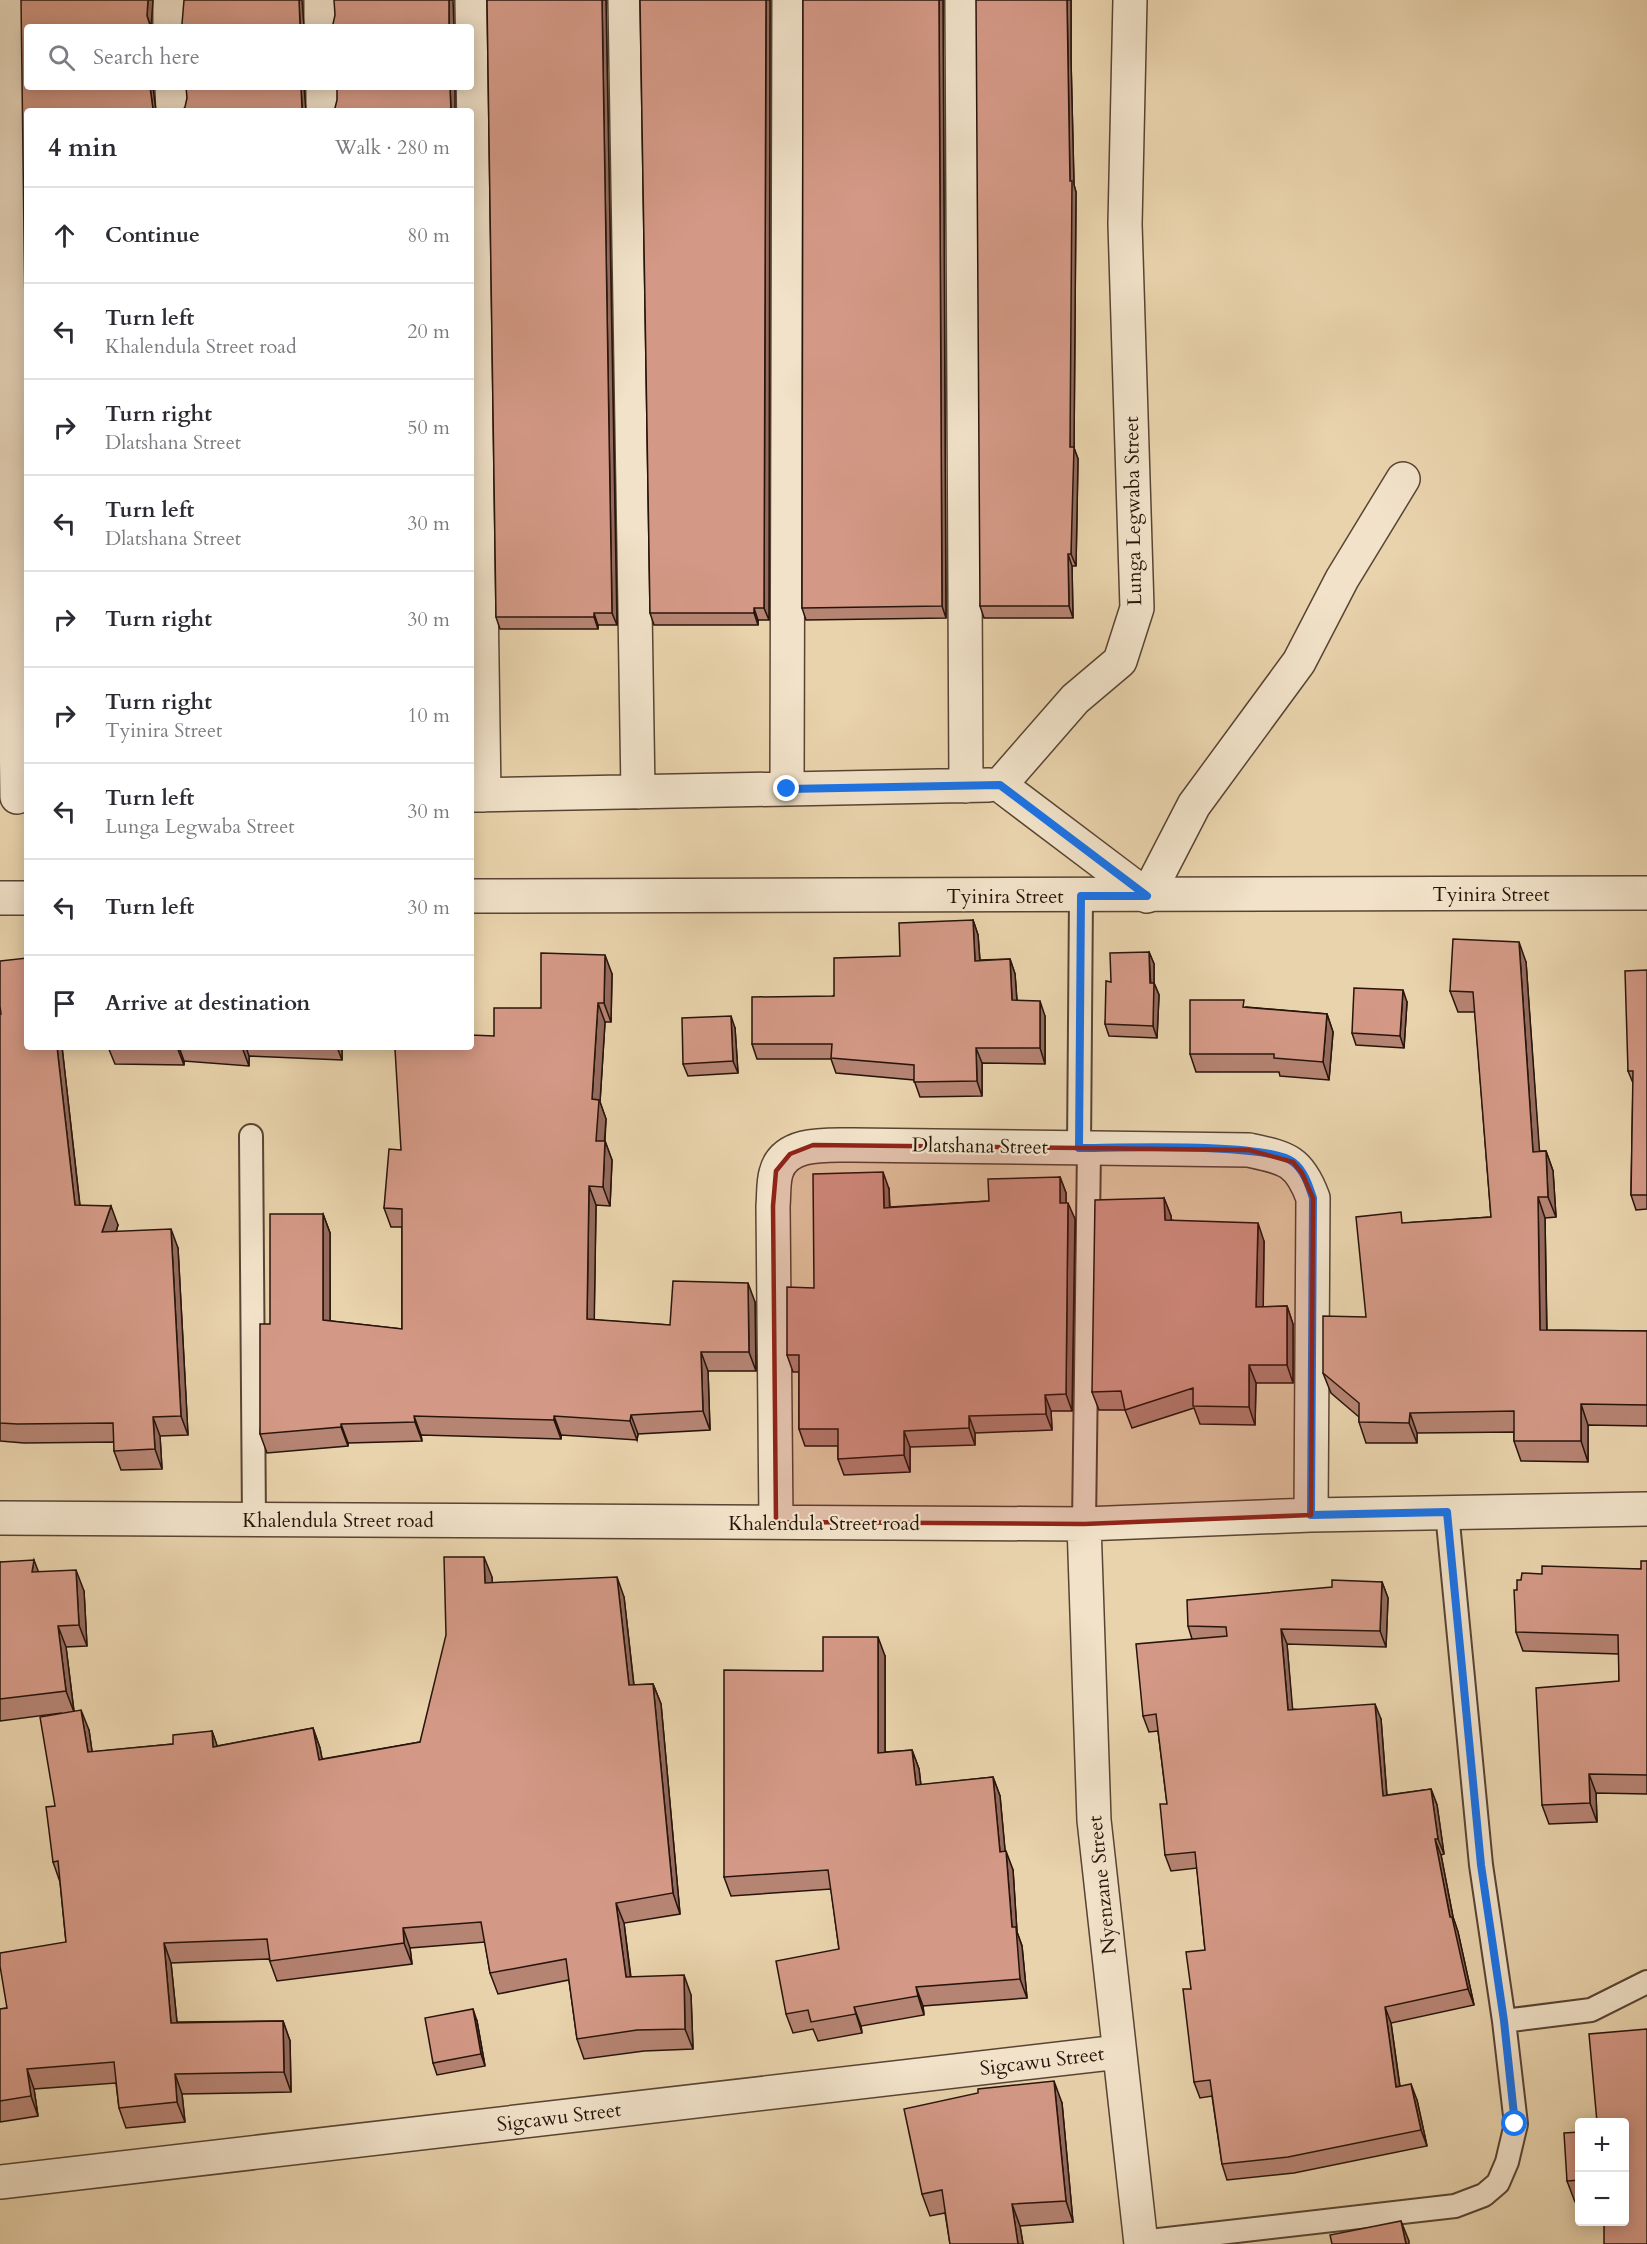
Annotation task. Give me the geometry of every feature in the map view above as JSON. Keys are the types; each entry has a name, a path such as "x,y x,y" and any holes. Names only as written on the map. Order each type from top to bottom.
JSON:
{"street":[{"path":"6,0 15,798"},
{"path":"170,0 170,24"},
{"path":"321,0 321,24"},
{"path":"472,0 472,24"},
{"path":"625,0 638,792"},
{"path":"787,789 789,0"},
{"path":"962,0 966,786"},
{"name":"Lunga Legwaba Street","path":"1000,785 1075,699 1120,661 1137,608 1125,224 1130,0"},
{"path":"172,90 173,108"},
{"path":"322,90 323,108"},
{"path":"473,90 473,108"},
{"path":"474,265 478,795 1000,785 1147,896 1194,805 1299,662 1342,579 1403,479"},
{"name":"Tyinira Street","path":"474,896 1647,893"},
{"path":"0,898 24,898"},
{"name":"Dlatshana Street","path":"776,1522 773,1206 776,1171 790,1154 823,1145 1249,1150 1293,1162 1302,1173 1313,1198 1311,1515"},
{"name":"Khalendula Street road","path":"0,1518 1084,1524 1311,1515 1647,1509"},
{"name":"Nyenzane Street","path":"1084,1524 1094,1820 1141,2243"},
{"name":"Sigcawu Street","path":"0,2182 1119,2052"}],"lane":[{"path":"1081,896 1084,1524"},
{"path":"251,1136 254,1520"},
{"path":"1141,2243 1455,2206 1485,2195 1498,2183 1507,2162 1515,2124 1504,2021 1481,1865 1447,1512"},
{"path":"1504,2021 1592,2010 1647,1982"}],"highlighted area":[{"path":"813,1145 1249,1150 1293,1162 1302,1173 1313,1198 1311,1515 1084,1524 776,1522 773,1206 776,1171 790,1154"}],"building":[{"path":"21,0 148,0 147,16 150,24 24,24 24,90 150,90 153,108 24,108 24,234"},
{"path":"184,0 299,0 300,24 182,24"},
{"path":"334,0 449,0 449,24 333,24"},
{"path":"487,0 602,0 612,613 594,613 594,617 496,617"},
{"path":"640,0 766,0 764,608 754,608 754,613 650,613"},
{"path":"803,0 939,0 942,606 802,608"},
{"path":"976,0 1067,0 1070,181 1072,181 1070,447 1074,447 1071,554 1068,554 1069,606 980,606"},
{"path":"186,90 301,90 302,108 184,108"},
{"path":"337,90 450,90 451,108 335,108"},
{"path":"973,920 975,961 1010,959 1012,1000 1040,1001 1040,1048 976,1048 977,1081 914,1082 914,1065 831,1058 832,1044 752,1044 752,997 834,996 834,958 900,956 899,923"},
{"path":"1453,939 1519,942 1533,1152 1546,1151 1548,1197 1538,1197 1540,1330 1647,1331 1647,1405 1581,1404 1581,1441 1514,1441 1514,1411 1410,1413 1409,1423 1359,1422 1359,1403 1323,1373 1323,1316 1366,1317 1356,1217 1401,1212 1402,1223 1491,1217 1473,992 1450,991"},
{"path":"1149,952 1150,983 1154,983 1153,1026 1105,1024 1106,981 1111,982 1110,953"},
{"path":"541,953 605,955 604,1003 598,1003 592,1099 599,1100 596,1141 605,1141 603,1187 589,1186 587,1319 670,1325 673,1281 748,1283 749,1352 701,1352 703,1411 631,1415 630,1421 554,1416 554,1420 414,1416 415,1422 341,1424 341,1427 260,1434 260,1324 270,1324 270,1214 323,1214 323,1320 402,1329 402,1209 384,1208 389,1149 401,1150 395,1050 474,1050 474,1035 494,1036 494,1008 541,1008"},
{"path":"24,958 24,1050 57,1050 75,1205 111,1206 102,1232 171,1229 181,1416 153,1417 155,1449 114,1451 113,1423 0,1423 0,961"},
{"path":"1647,970 1647,1195 1631,1195 1633,1071 1628,1071 1625,971"},
{"path":"1354,988 1403,990 1400,1036 1352,1033"},
{"path":"1190,1000 1244,1000 1243,1007 1327,1014 1323,1062 1274,1058 1274,1054 1190,1054"},
{"path":"731,1016 733,1061 683,1064 682,1018"},
{"path":"883,1172 884,1208 989,1201 988,1179 1060,1177 1060,1203 1068,1203 1066,1394 1045,1395 1046,1414 969,1416 969,1428 904,1431 904,1455 838,1459 838,1429 799,1429 799,1355 787,1355 787,1287 814,1288 813,1174"},
{"path":"1164,1198 1165,1220 1258,1223 1256,1307 1287,1306 1287,1365 1249,1365 1249,1407 1193,1406 1193,1388 1125,1410 1121,1391 1092,1392 1095,1200"},
{"path":"444,1557 484,1557 485,1583 617,1577 629,1685 653,1684 673,1893 616,1903 626,1977 684,1975 685,2029 637,2030 577,2039 566,1959 490,1973 481,1922 403,1928 404,1943 270,1961 267,1939 164,1943 171,2023 283,2021 284,2072 175,2074 177,2102 119,2108 114,2062 27,2069 31,2096 0,2101 0,2009 7,2008 0,1953 66,1942 58,1861 53,1862 46,1807 55,1806 40,1717 81,1710 88,1752 173,1744 173,1735 212,1731 213,1747 313,1728 319,1760 420,1742 446,1635"},
{"path":"34,1560 32,1572 76,1570 79,1625 58,1626 66,1691 0,1699 0,1562"},
{"path":"1641,1561 1647,1561 1647,1775 1589,1774 1590,1803 1542,1805 1536,1688 1619,1681 1618,1635 1516,1632 1514,1590 1517,1590 1517,1580 1521,1580 1522,1573 1542,1574 1542,1566 1641,1569"},
{"path":"1332,1580 1382,1582 1380,1631 1281,1629 1288,1710 1375,1704 1383,1796 1431,1789 1438,1839 1435,1839 1450,1917 1452,1917 1468,1989 1385,2007 1396,2087 1411,2084 1421,2130 1288,2157 1222,2164 1210,2080 1194,2082 1183,1989 1191,1989 1186,1952 1205,1950 1195,1852 1165,1855 1160,1804 1167,1804 1156,1714 1143,1716 1136,1644 1227,1636 1226,1627 1188,1626 1187,1600 1332,1587"},
{"path":"823,1637 878,1637 878,1753 912,1750 916,1785 993,1777 1000,1852 1006,1851 1012,1927 1016,1927 1020,1979 916,1987 918,1996 854,2007 856,2014 811,2022 808,2010 786,2014 776,1961 839,1949 828,1870 724,1877 724,1670 823,1671"},
{"path":"473,2009 481,2054 433,2063 425,2018"},
{"path":"1647,2029 1647,2244 1604,2244 1604,2226 1629,2226 1629,2118 1597,2118 1589,2034"},
{"path":"1054,2081 1066,2201 1012,2204 1018,2244 950,2244 942,2190 922,2194 904,2109 978,2093 978,2089"},
{"path":"1575,2132 1575,2180 1567,2181 1564,2133"},
{"path":"1401,2221 1406,2244 1332,2244 1330,2235"}],"route":[{"path":"787,789 1000,785 1147,896 1081,896 1079,1148 1249,1150 1293,1162 1308,1184 1313,1198 1311,1515 1447,1512 1481,1865 1504,2021 1515,2124"}]}
